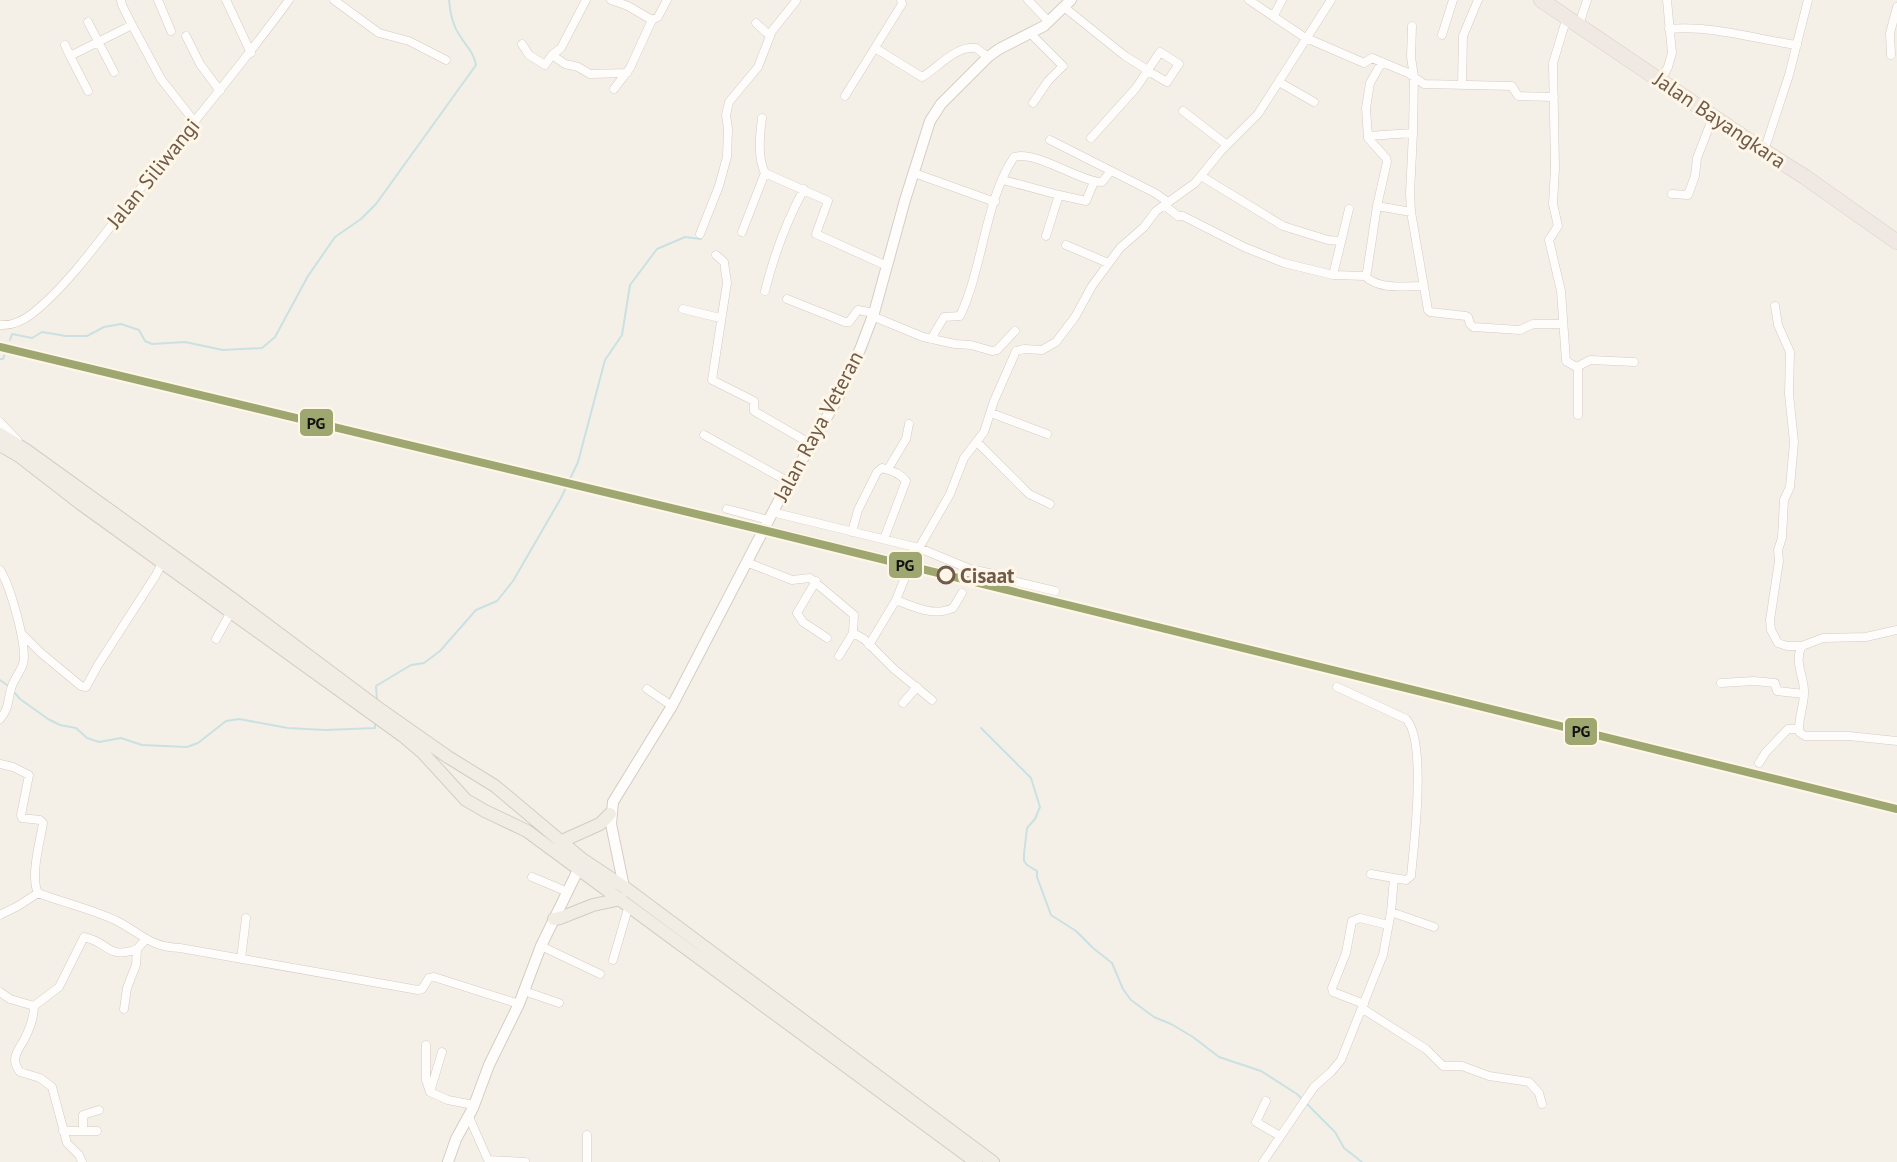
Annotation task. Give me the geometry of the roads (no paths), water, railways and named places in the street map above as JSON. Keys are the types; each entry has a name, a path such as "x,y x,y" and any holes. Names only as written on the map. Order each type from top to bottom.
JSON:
{"highway":[{"name":"Jalan Bayangkara","path":"1559,10 1897,242"}],"main road":[{"path":"0,434 26,450 403,736 423,753 466,800 527,831 625,897 993,1162"},
{"path":"0,445 19,456 81,504 231,612 495,786 625,897 730,974 976,1162"},
{"path":"562,841 600,824 610,814"},
{"path":"554,919 593,904 625,897"}],"street":[{"path":"121,0 161,79 194,121"},
{"path":"158,0 171,31"},
{"path":"226,0 250,53"},
{"name":"Jalan Siliwangi","path":"0,325 8,326 19,322 42,306 85,259 250,53 289,0"},
{"path":"334,0 380,33 409,41 446,60"},
{"path":"522,44 529,55 545,65 561,48 586,0"},
{"path":"611,0 628,6 652,20"},
{"path":"614,89 627,73 652,20 659,15 667,0"},
{"path":"845,96 902,4 901,0"},
{"path":"1028,0 1049,22"},
{"path":"1250,0 1304,37 1364,63 1370,57 1425,84 1512,86 1518,96 1554,97"},
{"path":"1274,15 1282,0"},
{"path":"917,552 950,494 964,458 984,432 1016,351 1042,350 1056,342 1075,317 1104,262 1166,203 1179,192 1190,187 1225,143 1258,114 1304,37 1331,0"},
{"path":"1442,35 1453,0"},
{"path":"1462,85 1463,36 1478,0"},
{"path":"1577,367 1566,360 1561,291 1549,240 1558,226 1553,204 1555,54 1559,10 1587,0"},
{"path":"1660,81 1671,59 1672,45 1667,0"},
{"path":"1764,151 1789,75 1808,0"},
{"path":"700,234 719,186 727,157 726,115 729,102 758,67 769,35 797,1"},
{"path":"1067,4 1125,56 1148,71 1136,88 1091,138"},
{"name":"Jalan Raya Veteran","path":"610,814 616,794 672,706 770,516 839,396 873,315 914,172 935,111 988,57 1049,22 1067,4"},
{"path":"1891,55 1890,39 1897,7"},
{"path":"88,22 114,72"},
{"path":"70,56 132,25"},
{"path":"758,25 769,35"},
{"path":"1412,26 1411,57 1414,77 1411,212 1426,305 1430,312 1466,316 1473,327 1524,330 1533,324 1563,324"},
{"path":"1669,28 1728,31 1797,45"},
{"path":"1030,33 1063,66 1048,81 1033,103"},
{"path":"186,36 200,64 220,91"},
{"path":"65,45 88,91"},
{"path":"875,48 921,77 966,49 976,48 988,57"},
{"path":"552,55 565,64 590,74 627,73"},
{"path":"1365,276 1372,249 1377,206 1387,160 1368,136 1366,108 1368,89 1373,75 1382,62"},
{"path":"1279,82 1314,102"},
{"path":"1183,111 1225,143"},
{"path":"1672,194 1688,195 1695,176 1697,158 1713,117"},
{"path":"762,118 760,147 762,167 765,173 828,201 816,234 886,266"},
{"path":"1368,136 1413,133"},
{"path":"1050,140 1155,193 1178,216 1183,216 1244,248 1284,263 1333,275 1365,276 1371,282 1380,285 1423,286"},
{"path":"931,339 944,317 960,316 967,302 995,202 1012,160 1021,155 1058,166 1094,182 1102,182 1112,171"},
{"path":"914,172 995,202"},
{"path":"742,232 765,173"},
{"path":"1201,176 1283,226 1328,240 1341,241"},
{"path":"1003,180 1086,201 1094,182"},
{"path":"765,291 786,224 804,189"},
{"path":"1046,236 1059,195"},
{"path":"1377,206 1411,212"},
{"path":"1333,275 1349,209"},
{"path":"1066,245 1104,262"},
{"path":"716,255 724,262 727,283 712,380 754,401 754,411 811,444"},
{"path":"787,299 845,322 849,322 858,310 915,335 994,351 1015,331"},
{"path":"1775,306 1778,326 1790,352 1789,394 1794,442 1790,487 1784,500 1782,538 1778,550 1779,561 1770,620 1771,630 1778,643 1787,646 1802,646 1823,638 1866,637 1897,630"},
{"path":"683,309 720,318"},
{"path":"1577,367 1590,360 1634,362"},
{"path":"1577,367 1578,415"},
{"path":"991,413 1047,434"},
{"path":"0,422 26,450"},
{"path":"889,468 906,439 909,424"},
{"path":"704,435 789,482"},
{"path":"977,442 1029,494 1050,504"},
{"path":"852,532 858,510 877,471 889,468 906,481 884,539"},
{"path":"727,509 884,539 917,552 1055,591"},
{"path":"22,634 81,686 87,686 163,561"},
{"path":"746,562 792,580 807,577 816,581 831,597 854,615 853,633 839,656"},
{"path":"0,570 8,585 22,634 24,662 10,689 9,706 0,719"},
{"path":"869,645 896,600 906,575"},
{"path":"816,581 797,613 803,622 826,638"},
{"path":"896,600 919,609 938,612 952,608 962,593"},
{"path":"216,639 231,612"},
{"path":"853,633 864,639 894,669 932,700"},
{"path":"1802,646 1799,653 1804,694 1799,729 1801,734 1897,741"},
{"path":"1721,683 1754,681 1774,683 1777,691 1804,694"},
{"path":"903,703 917,687"},
{"path":"1337,687 1406,720 1412,729 1419,794 1411,878 1406,880 1371,874"},
{"path":"647,689 672,706"},
{"path":"1759,763 1766,752 1788,729 1799,729"},
{"path":"0,764 13,767 29,775 21,815 22,819 40,820 43,823 35,874 35,887 38,893 118,922 162,947 180,948 418,990 422,989 429,978 434,977 519,1004"},
{"path":"610,814 625,897 613,960"},
{"path":"448,1162 461,1128 469,1117 489,1065 519,1004 541,946 579,868"},
{"path":"532,877 567,892"},
{"path":"1263,1162 1314,1087 1336,1067 1383,955 1395,878"},
{"path":"0,915 38,893"},
{"path":"1391,912 1434,927"},
{"path":"241,959 246,918"},
{"path":"1388,925 1360,918 1352,921 1346,953 1332,988 1333,992 1363,1006 1426,1049 1443,1065 1462,1066 1489,1076 1529,1082 1539,1093 1542,1104"},
{"path":"82,1162 79,1155 69,1145 63,1131 52,1087 47,1081 20,1072 15,1063 17,1049 25,1039 34,1006 59,987 84,937 122,954 137,949 146,939"},
{"path":"541,946 600,974"},
{"path":"124,1009 137,949"},
{"path":"524,991 559,1003"},
{"path":"0,992 10,999 34,1006"},
{"path":"426,1045 426,1080 430,1092 448,1100 474,1104"},
{"path":"430,1092 442,1052"},
{"path":"1266,1101 1256,1122 1280,1136"},
{"path":"83,1130 83,1115 99,1110"},
{"path":"469,1117 488,1160 525,1162"},
{"path":"63,1131 97,1131"},
{"path":"586,1134 587,1162"}],"waterway":[{"path":"10,340 12,334 32,338 42,332 66,336 87,336 104,327 121,324 139,330 145,341 152,344 185,342 223,350 262,348 275,337 308,276 335,237 361,219 376,204 476,65 472,53 455,28 449,0"},
{"path":"377,700 376,686 411,665 424,663 440,651 476,610 497,601 513,581 561,498 578,462 605,360 622,335 630,285 657,249 685,237 701,239 702,235"},
{"path":"0,359 3,359 6,351"},
{"path":"0,680 10,687"},
{"path":"13,691 20,699 48,719 60,725 76,728 87,738 99,742 121,738 142,745 187,747 198,743 226,721 239,719 288,728 325,730 375,728 375,720"},
{"path":"981,728 1031,778 1040,807 1035,819 1027,828 1024,861 1037,871 1037,877 1051,915 1076,931 1112,963 1123,989 1131,1000 1154,1017 1193,1037 1219,1057 1261,1071 1297,1094 1335,1132 1344,1148 1362,1162"}],"railway":[{"path":"708,517 742,521 1061,599 1100,614"}],"place":[{"name":"Cisaat","path":"946,575"}]}
